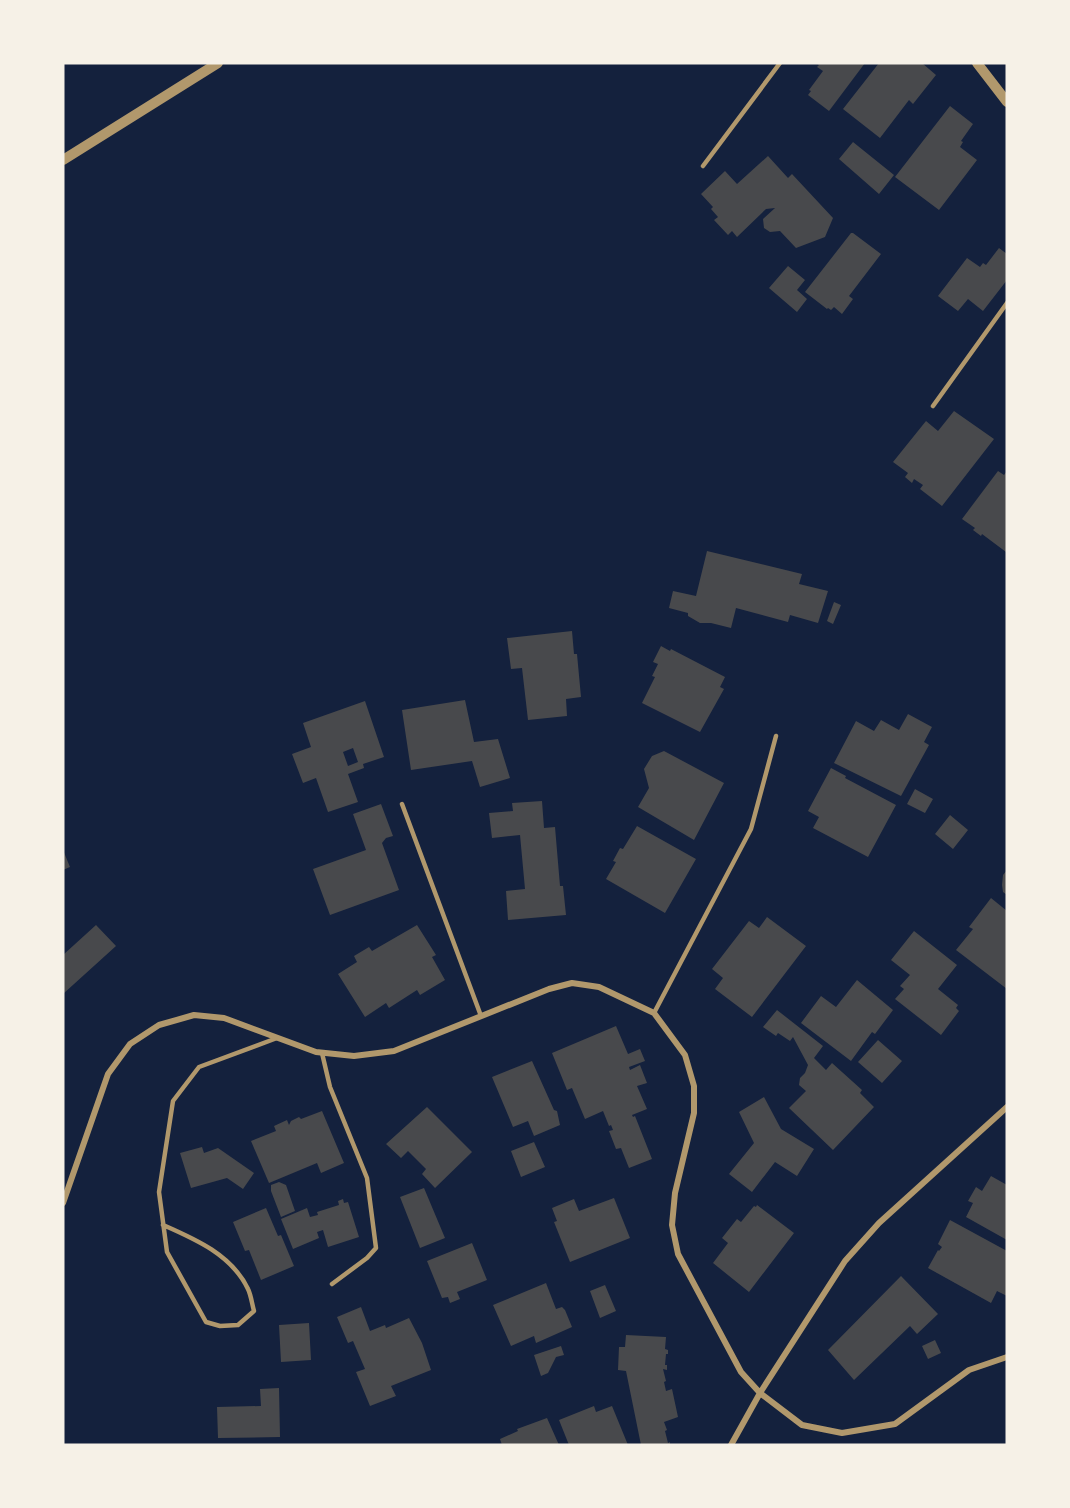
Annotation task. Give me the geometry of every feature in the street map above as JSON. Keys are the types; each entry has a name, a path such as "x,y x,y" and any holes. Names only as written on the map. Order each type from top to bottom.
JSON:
{"street":[{"path":"63,160 218,63"},
{"path":"978,63 1007,102"},
{"path":"63,1203 108,1074 130,1044 159,1025 194,1015 224,1018 316,1052 354,1056 394,1051 549,989 572,983 599,987 654,1013 685,1055 694,1086 694,1113 675,1193 672,1225 678,1254 741,1372 760,1393 801,1425 842,1433 895,1424 969,1371 1007,1357"},
{"path":"731,1445 760,1393 845,1261 879,1223 1007,1107"}],"lane":[{"path":"703,166 780,63"},
{"path":"933,406 1007,303"},
{"path":"654,1013 751,829 776,736"},
{"path":"402,804 481,1016"},
{"path":"163,1225 198,1240 233,1267 248,1289 254,1311 238,1325 220,1326 206,1323 167,1252 163,1225 159,1192 173,1101 199,1067 278,1038"},
{"path":"322,1053 330,1087 367,1178 376,1248 367,1258 332,1284"}],"building":[{"path":"816,63 865,63 829,111 808,95 811,91 809,90 823,71 817,67 819,65"},
{"path":"879,63 922,63 936,75 913,104 909,100 880,138 843,109"},
{"path":"950,106 973,124 961,141 963,142 960,147 977,160 939,210 895,177"},
{"path":"853,142 894,175 879,194 839,159"},
{"path":"768,156 788,178 792,174 833,218 825,237 796,248 780,231 770,232 764,228 763,219 775,208 766,209 737,237 732,231 728,235 714,220 718,217 711,209 713,207 701,194 725,171 737,184"},
{"path":"851,233 881,254 849,296 853,299 842,314 834,307 831,310 827,309 805,292"},
{"path":"999,248 1007,254 1007,280 983,311 968,299 958,311 938,296 967,258 980,267 983,263 986,265"},
{"path":"788,266 805,280 797,290 807,299 797,312 769,288"},
{"path":"954,411 994,439 942,506 920,489 923,485 914,479 912,483 905,477 908,473 893,462 926,421 938,431"},
{"path":"998,471 1004,475 1007,471 1006,552 973,530 975,528 962,519"},
{"path":"707,551 802,574 799,584 828,591 818,623 790,615 788,622 736,608 731,628 700,623 688,616 688,613 669,608 673,591 696,596"},
{"path":"834,602 841,605 833,624 827,621"},
{"path":"572,631 574,654 577,654 581,697 566,699 567,716 528,720 522,668 511,669 507,638"},
{"path":"661,646 725,677 720,687 724,689 700,732 642,703 655,677 652,676 658,664 653,662"},
{"path":"465,700 474,742 498,739 510,778 480,787 472,761 411,770 402,710"},
{"path":"365,701 384,757 363,764 364,768 348,774 358,802 328,812 316,778 303,783 292,754 311,747 303,723","holes":["353,748 358,762 348,766 343,752"]},
{"path":"908,714 932,727 924,742 929,745 901,796 834,763 856,721 874,731 881,720 899,730"},
{"path":"664,751 724,783 694,840 638,807 649,788 644,769 652,756"},
{"path":"831,768 896,805 868,857 813,828 819,817 808,811"},
{"path":"915,789 933,799 925,813 907,804"},
{"path":"542,801 544,828 555,827 560,886 563,886 566,915 508,920 506,891 525,889 520,835 492,838 489,813 513,811 512,803"},
{"path":"381,804 393,836 386,838 382,843 399,890 330,915 313,869 366,850 353,814"},
{"path":"950,815 968,830 953,849 935,834"},
{"path":"637,826 696,859 665,913 606,879 616,862 613,861 620,848 623,849"},
{"path":"63,850 70,867 63,870"},
{"path":"1007,870 1007,895 1003,892 1002,885 1003,875"},
{"path":"991,898 1007,911 1007,989 956,950 973,929 969,927"},
{"path":"767,917 806,946 752,1017 715,989 723,978 712,969 749,921 759,928"},
{"path":"96,925 116,946 63,994 63,955"},
{"path":"417,925 436,955 432,957 445,980 420,995 417,990 389,1008 386,1003 365,1017 338,974 357,962 354,956 369,947 372,951"},
{"path":"914,931 957,965 938,989 958,1005 956,1008 959,1011 941,1035 895,999 904,989 900,986 910,975 891,960"},
{"path":"857,980 893,1010 875,1034 872,1032 851,1061 801,1023 821,996 836,1007"},
{"path":"777,1010 823,1046 814,1058 826,1070 832,1063 862,1090 860,1093 874,1107 833,1150 789,1108 806,1091 799,1085 800,1078 808,1065 793,1037 790,1041 778,1033 776,1036 763,1027"},
{"path":"616,1026 628,1054 640,1049 645,1061 629,1067 630,1070 640,1065 647,1083 637,1086 647,1109 632,1115 635,1116 652,1159 629,1168 621,1148 616,1149 609,1131 613,1130 603,1111 585,1119 572,1088 567,1090 552,1053"},
{"path":"878,1040 902,1061 882,1083 858,1062"},
{"path":"532,1061 554,1110 557,1111 560,1125 534,1136 528,1121 513,1127 492,1077"},
{"path":"764,1097 781,1129 814,1149 797,1176 775,1162 752,1192 729,1174 754,1143 739,1112"},
{"path":"427,1107 472,1152 435,1188 422,1174 426,1169 408,1151 401,1158 386,1144"},
{"path":"322,1111 344,1163 321,1173 317,1163 269,1183 251,1141 276,1131 274,1126 287,1120 289,1125 291,1121 299,1117 301,1119"},
{"path":"534,1142 545,1167 521,1177 511,1151"},
{"path":"202,1147 204,1153 218,1148 254,1173 243,1189 227,1178 191,1188 180,1153"},
{"path":"991,1176 1007,1185 1007,1240 966,1217 973,1203 968,1201 976,1187 982,1191"},
{"path":"279,1182 286,1185 295,1211 281,1217 271,1191 271,1185"},
{"path":"424,1188 445,1238 420,1248 400,1197"},
{"path":"614,1198 630,1238 570,1262 554,1222 557,1221 552,1208 574,1199 579,1211"},
{"path":"343,1199 344,1203 348,1202 359,1237 328,1247 323,1230 317,1232 319,1238 293,1249 281,1219 307,1208 310,1217 318,1215 317,1212 339,1205 338,1201"},
{"path":"757,1205 794,1233 749,1292 713,1263 728,1243 722,1238 737,1219 741,1222"},
{"path":"266,1208 294,1266 261,1280 249,1250 245,1251 233,1222"},
{"path":"950,1220 1007,1251 1007,1296 997,1291 991,1303 928,1268 942,1247 938,1244"},
{"path":"472,1243 487,1280 457,1292 460,1299 450,1303 448,1297 442,1298 427,1261"},
{"path":"901,1276 938,1314 917,1334 910,1326 854,1380 828,1350"},
{"path":"546,1283 556,1309 562,1307 565,1310 572,1327 536,1343 534,1336 511,1346 493,1305"},
{"path":"605,1285 616,1311 600,1318 590,1291"},
{"path":"361,1307 370,1331 385,1325 386,1328 409,1318 422,1343 431,1370 391,1386 396,1396 370,1406 356,1372 365,1369 353,1341 348,1343 337,1317"},
{"path":"309,1323 311,1360 281,1362 279,1325"},
{"path":"626,1335 666,1337 665,1349 668,1350 668,1354 666,1354 665,1365 667,1365 667,1370 663,1369 666,1381 664,1382 666,1391 672,1389 678,1417 664,1422 670,1445 641,1445 626,1371 618,1370 619,1347 625,1347"},
{"path":"935,1340 941,1353 928,1359 922,1346"},
{"path":"561,1346 564,1355 556,1357 548,1373 541,1376 534,1355"},
{"path":"279,1388 280,1437 218,1438 217,1407 261,1406 260,1389"},
{"path":"594,1406 596,1412 612,1406 628,1445 569,1445 559,1420"},
{"path":"547,1418 559,1445 502,1445 500,1439 518,1431 517,1429"}]}
